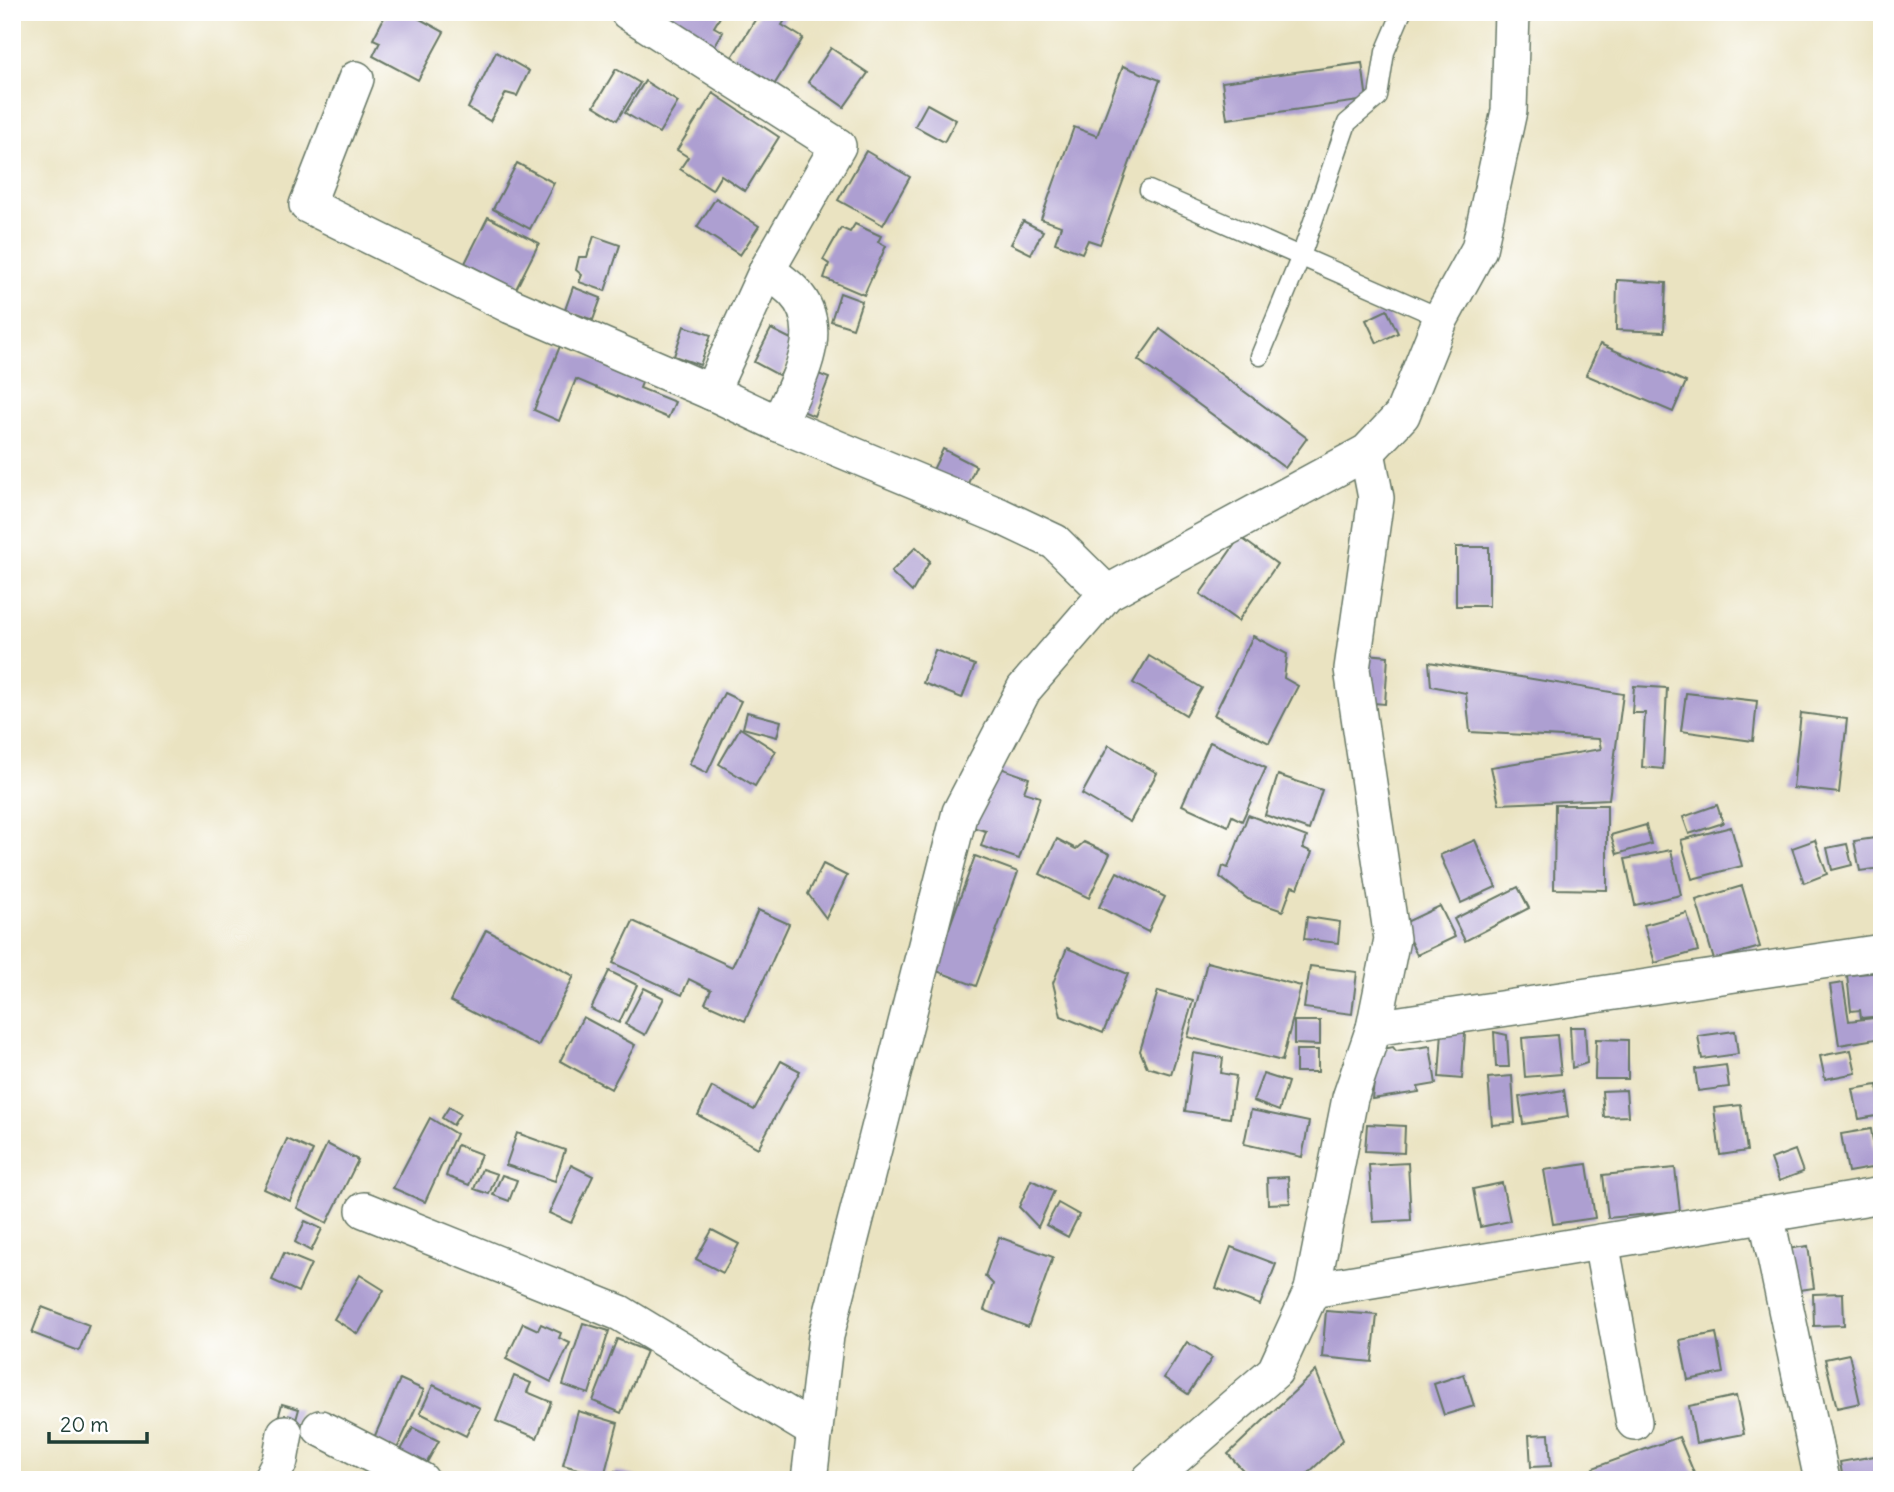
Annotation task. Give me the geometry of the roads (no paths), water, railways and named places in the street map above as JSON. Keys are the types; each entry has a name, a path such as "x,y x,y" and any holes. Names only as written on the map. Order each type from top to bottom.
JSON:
{"street":[{"path":"628,12 838,145 767,270 711,392"},
{"path":"809,1480 826,1336 960,812 1024,689 1107,593 1367,452 1402,415 1441,318 1479,248 1509,111 1512,12"},
{"path":"356,79 307,205 511,306 1055,542 1107,593"},
{"path":"767,270 794,292 811,320 811,344 779,424"},
{"path":"1155,1478 1275,1371 1312,1290 1350,1098 1374,1028 1392,939 1352,669 1376,498 1367,452"},
{"path":"1374,1028 1882,952"},
{"path":"1312,1290 1882,1195"},
{"path":"364,1210 620,1314 815,1431"},
{"path":"1766,1214 1822,1480"},
{"path":"1601,1242 1633,1422"},
{"path":"320,1428 421,1480"},
{"path":"270,1480 280,1461 285,1433"}],"lane":[{"path":"1260,356 1301,256 1347,123 1378,97 1385,52 1402,12"},
{"path":"1149,190 1441,318"}]}
